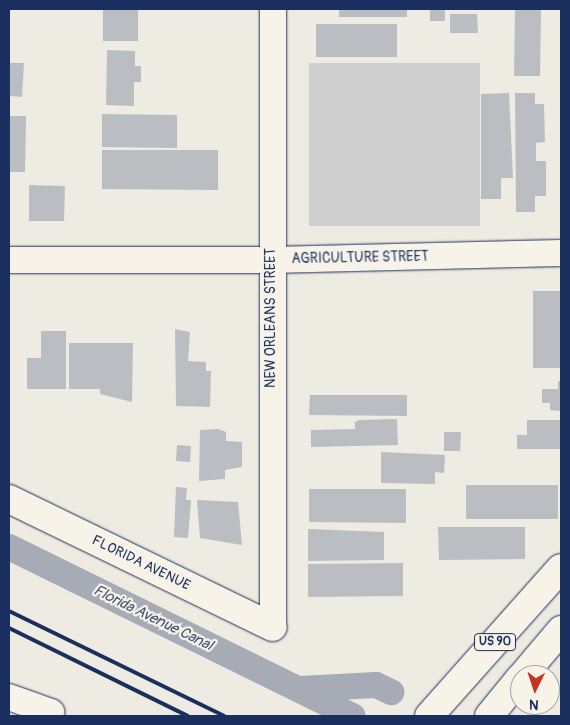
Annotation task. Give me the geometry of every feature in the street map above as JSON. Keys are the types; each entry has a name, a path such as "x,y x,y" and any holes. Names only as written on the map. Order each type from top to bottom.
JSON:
{"main road":[{"name":"FLORIDA AVENUE","path":"9,499 273,627"},
{"name":"US 90","path":"429,716 561,568"},
{"name":"US 90","path":"531,665 561,630"},
{"path":"489,716 510,690"}],"street":[{"name":"NEW ORLEANS STREET","path":"273,9 271,260 273,627"},
{"name":"AGRICULTURE STREET","path":"9,260 271,260 561,253"},
{"path":"9,697 51,712"}],"shaded area":[{"path":"309,63 480,63 480,226 309,226"}],"building":[{"path":"103,9 138,9 138,41 103,41"},
{"path":"339,9 407,9 407,17 339,17"},
{"path":"430,9 445,9 445,21 430,21"},
{"path":"515,9 541,9 540,76 514,76"},
{"path":"450,14 477,14 478,33 450,33"},
{"path":"316,24 397,24 397,57 316,57"},
{"path":"107,50 135,51 135,66 141,66 141,82 134,82 134,106 106,105"},
{"path":"9,63 24,63 22,97 9,96"},
{"path":"509,93 513,178 501,178 501,199 481,199 481,94"},
{"path":"515,93 535,93 535,104 544,104 545,142 536,143 536,161 546,161 546,196 535,196 535,212 516,212"},
{"path":"102,114 177,115 177,148 102,147"},
{"path":"9,116 26,116 25,172 9,172"},
{"path":"102,150 218,150 218,190 102,189"},
{"path":"29,185 65,186 64,221 29,221"},
{"path":"533,291 561,291 561,368 533,368"},
{"path":"175,329 190,332 188,361 206,362 206,371 211,371 210,407 176,406"},
{"path":"41,331 66,331 66,389 27,389 27,358 41,358"},
{"path":"69,343 133,343 132,402 100,394 100,389 69,389"},
{"path":"558,381 561,381 561,411 550,410 550,403 542,403 542,389 558,389"},
{"path":"310,395 407,395 407,416 309,415"},
{"path":"397,419 398,445 311,447 311,430 355,429 355,422 359,420"},
{"path":"527,420 561,420 561,449 517,449 517,435 527,435"},
{"path":"218,429 226,432 226,441 242,442 242,467 225,470 225,479 199,481 200,430"},
{"path":"444,432 461,432 460,451 444,451"},
{"path":"177,445 191,446 190,462 176,461"},
{"path":"381,452 445,455 444,473 435,472 435,484 381,483"},
{"path":"466,485 558,485 558,519 466,519"},
{"path":"176,487 187,488 186,500 191,500 188,538 174,537"},
{"path":"309,489 406,489 406,523 309,522"},
{"path":"197,500 238,502 242,545 200,538"},
{"path":"438,527 525,527 525,559 439,560"},
{"path":"308,529 384,532 384,560 308,561"},
{"path":"403,563 403,596 308,597 308,564"}],"waterway":[{"name":"Florida Avenue Canal","path":"9,547 353,716"},
{"name":"Florida Avenue Canal","path":"300,689 376,685 391,692"}],"railway":[{"path":"9,611 224,716"},
{"path":"9,628 188,716"}]}
